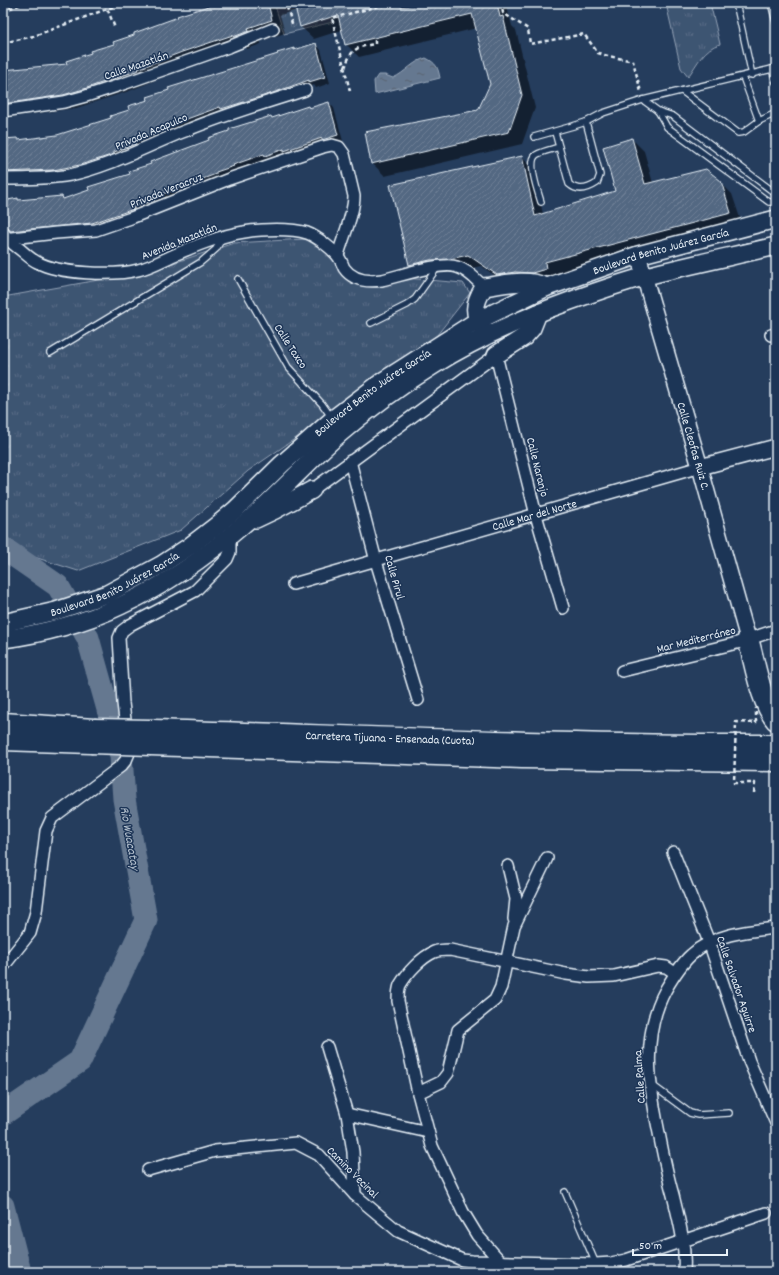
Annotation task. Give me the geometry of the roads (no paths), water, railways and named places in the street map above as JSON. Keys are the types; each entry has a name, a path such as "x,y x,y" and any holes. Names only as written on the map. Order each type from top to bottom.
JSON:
{"highway":[{"path":"748,639 762,692 770,712 776,720"},
{"name":"Carretera Tijuana - Ensenada (Cuota)","path":"3,724 93,736"},
{"name":"Carretera Tijuana - Ensenada (Cuota)","path":"3,740 93,736 776,745"},
{"name":"Carretera Tijuana - Ensenada (Cuota)","path":"151,737 522,758 776,761"}],"main road":[{"name":"Boulevard Benito Juárez García","path":"3,639 57,628 112,610 161,565 185,550 235,510 282,464 333,419 383,381 481,328 547,287 638,255 776,219"},
{"name":"Boulevard Benito Juárez García","path":"3,623 56,611 107,594 132,591 172,578 192,565 230,536 337,436 358,419 392,393 435,364 481,328 538,313 590,294 644,277 776,246"},
{"name":"Calle Cleofas Ruiz C.","path":"638,255 700,467 748,639"},
{"path":"481,328 475,312 476,304 484,287 519,282 534,282 547,287"},
{"path":"496,355 524,337 532,328 538,313"},
{"name":"Calle Mar del Norte","path":"700,467 776,447"},
{"path":"245,523 275,510 312,490"}],"street":[{"name":"Calle Mazatlán","path":"3,111 64,102 86,96 231,46 274,29"},
{"name":"Privada Acapulco","path":"3,179 42,178 70,175 99,167 232,113 306,90"},
{"name":"Privada Veracruz","path":"4,237 96,230 131,218 229,179 322,147 332,145 339,147 344,154 354,196 352,211 338,255"},
{"name":"Avenida Mazatlán","path":"4,237 36,262 49,267 68,271 118,274 129,273 150,267 190,248 224,236 271,229 302,232 312,236 338,255 348,272 357,278 369,282 447,264 459,267 466,271 484,287"},
{"path":"312,490 496,355"},
{"name":"Calle Naranjo","path":"496,355 536,515 563,608"},
{"name":"Calle Pirul","path":"350,461 376,561 418,700"},
{"name":"Calle Mar del Norte","path":"293,584 700,467"},
{"path":"3,967 30,933 36,912 46,830 52,818 121,766 129,753 123,703 119,638 122,631 130,625 195,591 227,558 230,552 230,536"},
{"name":"Mar Mediterráneo","path":"622,671 738,643 776,630"},
{"name":"Calle Salvador Aguirre","path":"673,852 709,942 749,1061 776,1123"},
{"path":"514,926 547,858"},
{"path":"418,1093 441,1082 448,1073 458,1030 496,1000 501,987 505,962 514,926 516,899 508,866"},
{"name":"Calle Palma","path":"684,1272 684,1241 667,1174 652,1101 650,1083 648,1060 656,1010 675,973 691,954 709,942 747,931 776,928"},
{"path":"500,1261 477,1235 463,1212 432,1146 418,1093 398,1001 400,985 416,964 433,952 441,950 450,950 566,974 589,977 614,976 648,967 658,966 666,967 675,973"},
{"path":"327,1047 347,1114 354,1163 355,1195"},
{"path":"347,1114 428,1132"},
{"name":"Camino Vecinal","path":"148,1170 215,1151 296,1143 319,1155 355,1195 398,1231 462,1260 596,1264 611,1263 626,1260 766,1213"}],"lane":[{"path":"736,3 752,75"},
{"path":"771,3 776,22"},
{"path":"534,137 586,122 603,113 643,100 752,75 774,68 776,82"},
{"path":"743,77 759,121"},
{"path":"682,91 735,132 744,132 759,121 776,113"},
{"path":"643,100 658,111 672,116 763,183 776,195"},
{"path":"658,111 667,128 769,202 776,202"},
{"path":"555,132 567,180 572,187 578,189 585,188 597,183 600,178 600,171 586,122"},
{"path":"541,202 533,171 533,158 537,154 559,148"},
{"path":"50,353 201,262 216,249 224,236"},
{"path":"371,323 407,305 415,299 438,266"},
{"name":"Calle Taxco","path":"238,279 288,367 322,404 333,419"},
{"path":"650,1083 690,1113 698,1115 729,1113"},
{"path":"565,1192 596,1264"}],"water":[{"path":"426,58 436,66 440,78 375,94 374,81 378,75 385,75 393,78 417,62"}],"waterway":[{"name":"Rio Wuacatay","path":"3,548 58,586 88,638 121,756 124,799 146,920 80,1061 3,1114"},
{"name":"Rio Wuacatay","path":"3,1206 20,1272"}]}
